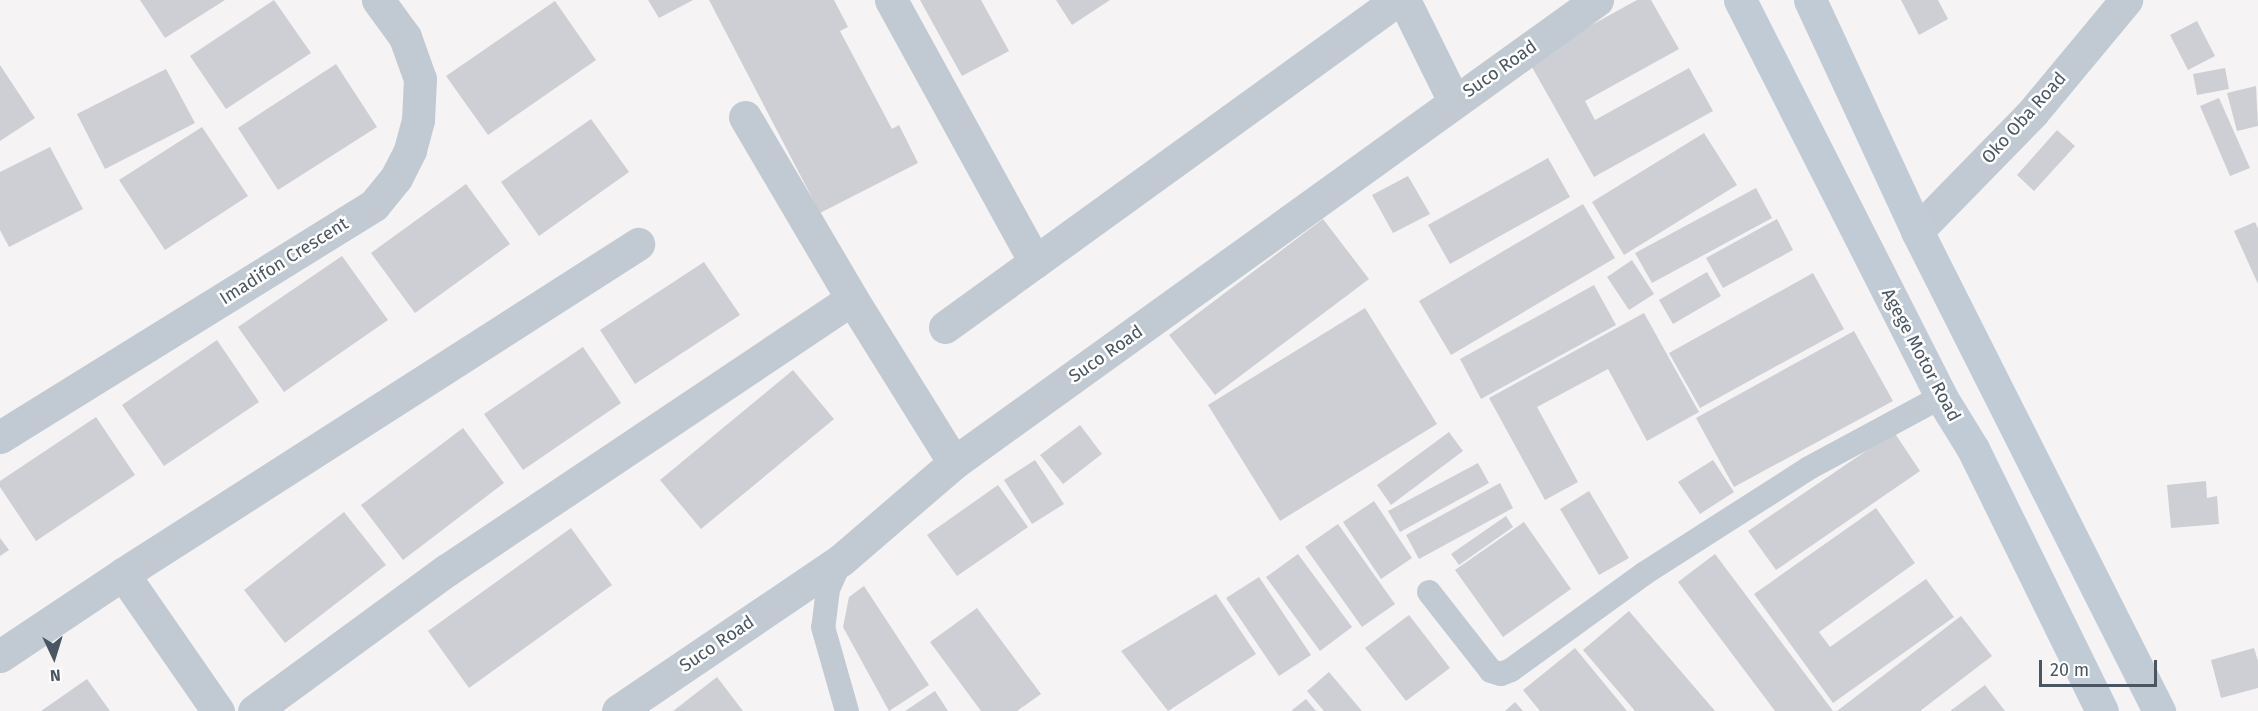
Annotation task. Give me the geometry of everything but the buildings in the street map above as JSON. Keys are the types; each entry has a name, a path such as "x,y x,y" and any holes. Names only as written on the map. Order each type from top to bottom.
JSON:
{"main road":[{"name":"Agege Motor Road","path":"1740,0 1941,397 1973,449 2100,710"},
{"path":"1810,0 1917,231 2159,711"}],"street":[{"name":"Imadifon Crescent","path":"0,436 374,205 396,178 410,150 418,120 420,79 405,37 378,0"},
{"path":"891,0 1035,262"},
{"path":"945,327 1398,0"},
{"path":"1404,0 1454,101"},
{"name":"Suco Road","path":"618,711 841,560 954,463 1597,0"},
{"name":"Oko Oba Road","path":"1917,231 2033,112 2126,0"},
{"path":"744,117 852,299 954,463"},
{"path":"0,656 123,574 638,244"},
{"path":"254,711 447,570 852,299"},
{"path":"123,574 218,711"}],"lane":[{"path":"1429,592 1491,671 1501,674 1511,670 1645,573 1790,480 1941,397"},
{"path":"841,560 828,590 823,627 847,711"}]}
